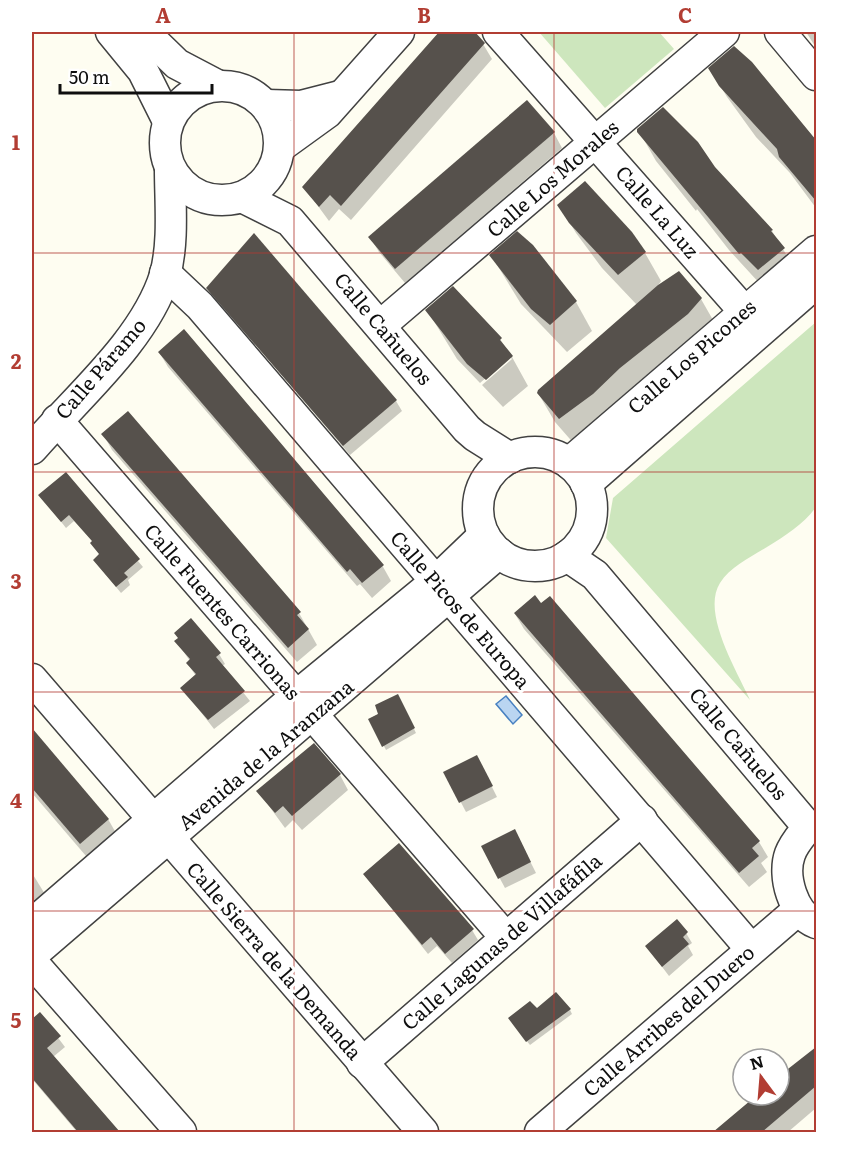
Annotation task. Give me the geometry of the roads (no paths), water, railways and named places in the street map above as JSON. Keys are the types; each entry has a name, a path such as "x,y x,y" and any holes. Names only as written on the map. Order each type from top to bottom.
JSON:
{"street":[{"path":"111,32 143,71 168,121"},
{"path":"144,32 177,64 217,85"},
{"path":"278,157 278,125 267,105 253,93 235,86 217,85 196,91 180,103 168,121 164,137 165,153 170,169 190,192 231,199 260,185 278,157 327,113 399,32"},
{"name":"Calle La Luz","path":"498,32 744,311"},
{"path":"780,32 816,75"},
{"name":"Calle Los Morales","path":"381,325 596,142 705,38"},
{"path":"267,105 301,106 343,96"},
{"name":"Calle Cañuelos","path":"278,157 290,221"},
{"name":"Calle Páramo","path":"167,261 170,169"},
{"name":"Calle Cañuelos","path":"231,199 290,221 500,466"},
{"name":"Calle Páramo","path":"32,449 135,334 152,308 167,261 196,214 231,199"},
{"name":"Calle Los Picones","path":"578,473 744,311 816,251"},
{"name":"Calle Picos de Europa","path":"167,261 200,306 751,950"},
{"name":"Calle Los Picones","path":"578,473 816,283"},
{"name":"Calle Fuentes Carrionas","path":"57,420 506,938"},
{"path":"541,452 556,456 578,473 591,501 592,516 575,548 545,565 530,566 516,563 491,544 478,509 480,494 500,466 541,452"},
{"name":"Avenida de la Aranzana","path":"32,955 160,830 442,590 491,544"},
{"name":"Calle Cañuelos","path":"575,548 595,575 808,827 796,841 789,857 788,881 807,916"},
{"name":"Calle Sierra de la Demanda","path":"32,680 423,1132"},
{"name":"Calle Lagunas de Villafáfila","path":"362,1063 642,820"},
{"name":"Avenida de la Aranzana","path":"32,924 160,830"},
{"name":"Calle Arribes del Duero","path":"540,1132 751,950 807,916"},
{"path":"32,962 180,1132"}],"water":[{"path":"506,696 522,715 513,724 496,704"}]}
